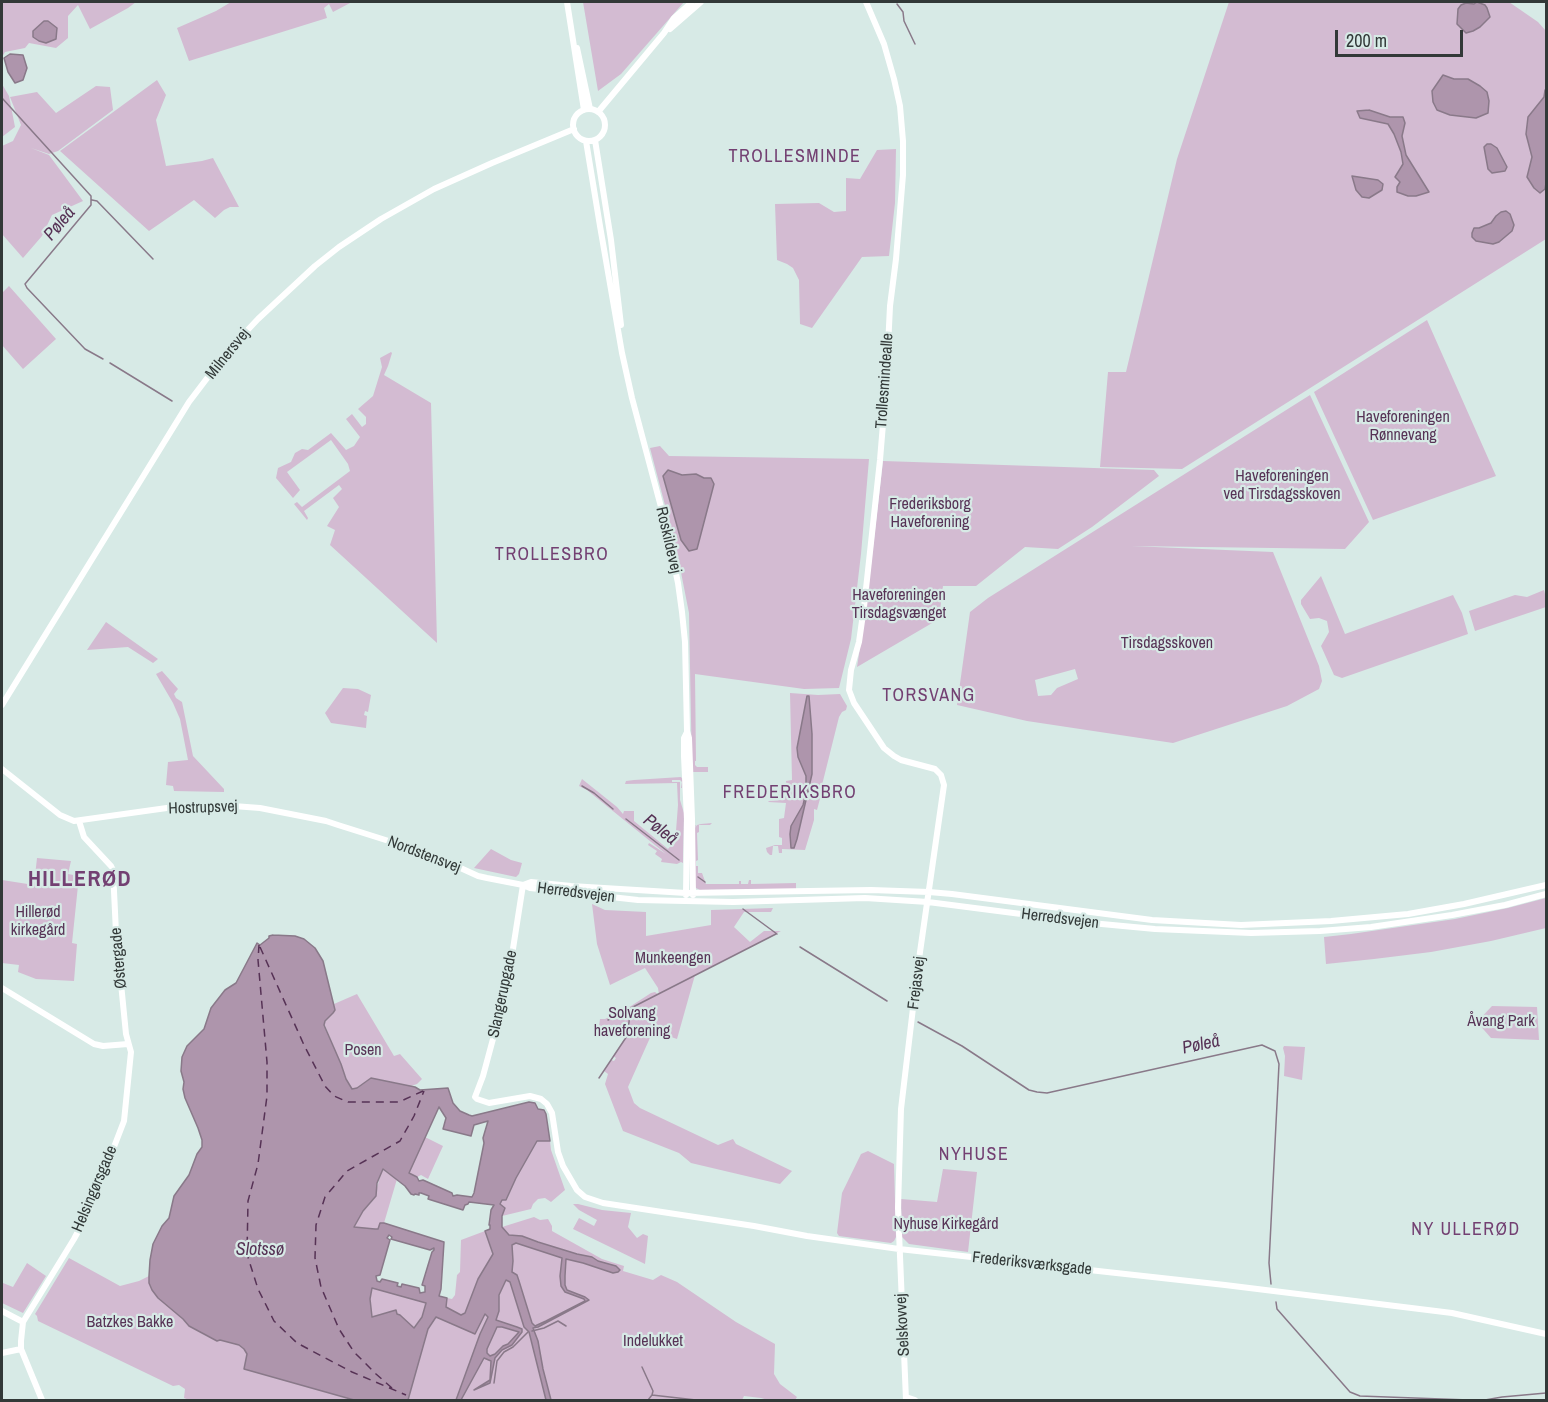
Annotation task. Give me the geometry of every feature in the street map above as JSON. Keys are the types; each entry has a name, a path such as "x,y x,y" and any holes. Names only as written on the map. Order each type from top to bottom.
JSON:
{"street":[{"path":"567,2 580,58 587,110"},
{"path":"598,112 674,18 692,2"},
{"path":"664,33 701,2"},
{"name":"Trollesmindealle","path":"866,2 884,44 894,79 903,141 903,176 890,306 880,460 864,607 849,688 854,703 880,743 890,753"},
{"path":"587,110 598,112 604,119 605,127 601,135 595,140 586,141 578,137 573,129 575,117 587,110"},
{"name":"Milnersvej","path":"2,705 189,402 227,352 258,319 315,266 381,219 434,189 573,129"},
{"name":"Roskildevej","path":"595,140 609,224 621,320 622,353"},
{"name":"Roskildevej","path":"586,141 622,353 678,583 685,642 692,819 689,902"},
{"path":"600,226 609,224"},
{"name":"Frejasvej","path":"890,753 901,760 935,769 941,774 944,782 901,1109 899,1249"},
{"path":"2,769 60,815 69,820 80,821"},
{"name":"Hostrupsvej","path":"80,821 182,806 220,805 260,808 326,821"},
{"name":"Østergade","path":"80,821 84,837 113,870 116,933 128,1044"},
{"name":"Nordstensvej","path":"326,821 411,848 478,876 523,885"},
{"name":"Herredsvejen","path":"523,885 531,882 689,893 861,890 928,892 1152,920 1240,925 1332,921 1408,914 1546,885"},
{"name":"Herredsvejen","path":"523,885 530,888 590,896 638,900 689,902 865,898 928,902 1091,923 1198,932 1251,933 1320,931 1395,924 1505,905 1546,894"},
{"name":"Slangerupgade","path":"477,1099 476,1093 507,987 523,885"},
{"path":"2,988 94,1044 104,1046 128,1044"},
{"name":"Helsingørsgade","path":"23,1322 85,1219 124,1121 131,1052 128,1044"},
{"name":"Frederiksværksgade","path":"477,1099 489,1102 530,1096 541,1099 547,1104 552,1113 555,1138 563,1166 577,1190 593,1200 899,1249 1429,1310 1546,1334"},
{"name":"Selskovvej","path":"899,1249 906,1399"},
{"path":"2,1311 23,1322 21,1349 42,1401"},
{"path":"2,1353 21,1349"},
{"path":"906,1399 915,1401"}],"green space":[{"path":"2,2 136,2 90,29 78,5 68,16 68,38 56,48 29,43 25,48 5,52 2,57"},
{"path":"231,2 352,2 333,12 329,4 324,8 327,18 189,61 177,28"},
{"path":"583,2 684,2 621,74 598,91"},
{"path":"1229,2 1509,2 1538,22 1546,31 1546,239 1182,469 1100,467 1108,372 1126,372 1177,159"},
{"path":"157,80 166,95 156,120 166,166 213,158 239,207 230,207 215,218 194,200 149,231 60,151"},
{"path":"2,84 9,96 15,127 2,137"},
{"path":"96,86 110,87 113,110 58,151 49,154 31,148 49,155 83,201 52,215 42,236 23,258 2,234 2,146 13,141 21,125 10,97 37,92 56,113"},
{"path":"896,149 895,203 889,256 862,257 812,328 800,324 799,280 793,268 777,260 775,204 819,203 834,212 846,211 846,178 860,179 877,150"},
{"path":"9,286 56,339 23,369 2,345 2,293"},
{"name":"Haveforeningen Rønnevang","path":"1427,320 1496,476 1373,520 1314,392"},
{"path":"391,352 384,375 431,403 437,643 330,545 335,530 327,526 339,507 333,498 342,489 339,485 304,511 307,520 294,504 297,502 302,507 350,471 348,464 331,440 287,472 300,490 293,498 276,478 278,468 291,462 295,453 302,449 308,450 331,433 346,450 354,446 360,437 346,419 352,414 362,427 366,424 366,417 358,409 373,396 382,367 380,358"},
{"name":"Tirsdagsskoven","path":"1310,395 1369,522 1345,549 1131,546 1273,552 1319,666 1322,681 1319,689 1287,706 1173,743 1027,721 957,705 970,612 988,598","holes":["1075,669 1078,679 1057,688 1051,695 1038,696 1035,680"]},
{"path":"660,446 669,456 869,459 851,639 839,688 804,689 695,674 695,765 708,767 708,772 692,772 689,613 676,547 650,448"},
{"name":"Frederiksborg Haveforening","path":"883,461 1154,470 1159,476 1092,527 1058,549 1025,547 976,586 943,586 939,619 857,667"},
{"path":"1321,576 1345,634 1453,595 1462,613 1468,634 1342,678 1334,675 1321,646 1329,632 1327,621 1319,618 1310,619 1301,604 1301,600"},
{"path":"1544,590 1546,607 1475,631 1469,611 1515,595 1527,597"},
{"path":"106,622 158,659 153,663 128,647 87,650"},
{"path":"162,671 178,689 174,694 182,702 193,756 224,789 224,792 174,791 173,786 166,785 168,762 188,760 180,719 156,674"},
{"path":"343,688 358,689 371,695 368,712 365,711 364,715 367,716 366,728 331,723 325,713"},
{"path":"790,693 840,694 847,706 839,717 823,787 817,810 814,809 814,820 805,850 782,849 782,853 779,853 778,846 773,846 772,855 767,852 766,848 775,845 782,845 782,838 779,837 779,819 784,818 786,803 768,802 782,800 776,797 772,800 773,793 781,795 769,789 784,790 786,781 792,780"},
{"path":"681,777 682,788 680,780 672,780 672,782 680,782 680,800 684,813 683,863 677,864 661,862 662,859 655,854 657,851 648,845 649,843 666,854 579,786 582,779 623,814 624,811 634,811 634,821 668,849 673,843 675,844 677,783 625,784 626,781"},
{"path":"712,823 699,825 697,833 698,860 696,866 698,866 698,873 702,873 706,884 739,884 741,881 741,884 748,884 751,880 751,884 796,883 796,889 700,890 696,888 694,885 693,827 696,825 695,828 697,825"},
{"path":"491,849 522,863 516,877 474,868"},
{"name":"Hillerød kirkegård","path":"37,858 71,861 68,874 79,876 72,943 77,944 74,981 36,979 18,972 19,965 2,963 2,880 34,885"},
{"path":"1546,898 1546,928 1431,952 1326,964 1324,937 1455,919"},
{"path":"592,904 605,910 646,912 646,936 711,925 711,910 773,908 771,912 744,912 734,927 750,942 764,931 781,931 695,975 677,1039 653,1031 628,1087 634,1103 640,1108 718,1145 733,1139 736,1144 792,1171 780,1184 691,1163 679,1153 623,1131 605,1084 608,1074 604,1071 611,1060 614,1061 616,1058 613,1056 625,1038 598,1034 600,1019 605,1019 631,1006 651,993 655,992 659,995 658,988 645,968 610,985 597,944"},
{"name":"Posen","path":"357,994 394,1056 400,1054 422,1079 417,1084 411,1086 371,1078 357,1088 352,1089 349,1085 324,1023 335,1010 334,1004"},
{"name":"Åvang Park","path":"1492,1006 1537,1007 1539,1040 1491,1038 1477,1022"},
{"path":"1284,1046 1305,1047 1302,1080 1284,1076"},
{"path":"425,1137 443,1146 428,1179 409,1173"},
{"path":"537,1141 550,1141 565,1190 551,1202 545,1198 538,1199 531,1209 502,1216 499,1204 502,1199 507,1199"},
{"name":"Nyhuse Kirkegård","path":"868,1151 894,1164 896,1237 891,1243 839,1236 837,1233 842,1193 861,1154"},
{"path":"382,1169 397,1179 384,1223 380,1223 378,1229 354,1227 363,1211 374,1199"},
{"name":"Nyhuse Kirkegård","path":"943,1169 977,1172 968,1252 909,1244 902,1237 901,1199 937,1202"},
{"path":"573,1204 631,1213 628,1227 637,1238 643,1234 648,1236 645,1264 573,1229 579,1218 594,1226 597,1220"},
{"name":"Indelukket","path":"534,1217 540,1220 548,1219 552,1231 602,1259 624,1266 623,1271 653,1280 661,1275 677,1282 736,1322 775,1344 774,1374 780,1384 797,1397 795,1400 768,1400 744,1396 742,1400 408,1400 428,1329 436,1317 475,1333 484,1313 499,1311 499,1296 505,1280 509,1236 502,1227"},
{"path":"485,1231 493,1254 478,1279 465,1313 461,1315 445,1307 447,1298 452,1299 455,1295 457,1275 460,1272 461,1240"},
{"name":"Batzkes Bakke","path":"69,1258 120,1286 149,1276 149,1283 189,1326 207,1336 239,1345 244,1349 247,1354 244,1369 354,1400 189,1400 184,1398 185,1389 179,1385 173,1386 38,1321 35,1314"},
{"path":"27,1263 46,1276 23,1313 2,1303 2,1287 3,1283 13,1287"},
{"path":"372,1287 426,1303 422,1317 413,1328 397,1314 396,1310 372,1317 370,1299"}],"water":[{"path":"1477,2 1485,5 1490,17 1480,27 1466,33 1457,24 1458,9 1466,3"},
{"path":"44,21 48,21 57,28 56,39 46,43 33,37 33,31"},
{"path":"10,54 23,55 27,68 23,80 15,83 8,72 4,58"},
{"path":"1443,75 1454,79 1468,79 1480,86 1487,92 1488,113 1476,118 1450,115 1437,110 1433,102 1432,91"},
{"path":"1545,90 1546,183 1545,189 1540,193 1527,177 1532,157 1526,134 1528,117 1544,97"},
{"path":"1369,110 1390,117 1403,117 1405,123 1402,136 1406,155 1429,192 1408,196 1397,192 1400,182 1395,177 1403,164 1401,152 1388,124 1360,118 1357,111"},
{"path":"1487,144 1497,148 1507,167 1505,171 1492,173 1488,169 1484,147"},
{"path":"1352,176 1378,180 1383,184 1382,190 1369,198 1362,197 1356,190"},
{"path":"1506,211 1510,214 1514,225 1512,231 1499,242 1493,244 1476,241 1472,237 1474,228 1491,223 1501,212"},
{"path":"668,470 682,475 696,474 704,478 711,478 714,484 697,549 689,551 681,540 663,476"},
{"path":"807,696 809,696 812,734 812,774 797,839 794,848 791,848 791,826 803,805 806,793 806,776 798,757 797,748"},
{"name":"Slotssø","path":"269,936 295,936 304,939 315,948 323,961 335,1010 324,1025 352,1089 371,1078 420,1090 448,1088 453,1103 460,1111 472,1116 529,1102 535,1103 538,1109 544,1110 550,1141 537,1141 506,1200 502,1200 500,1204 505,1208 502,1227 509,1235 522,1236 592,1257 616,1266 620,1270 613,1273 566,1259 565,1285 567,1290 589,1300 533,1328 551,1400 546,1400 529,1332 524,1327 510,1282 506,1280 499,1295 499,1311 496,1320 522,1329 522,1332 512,1345 502,1350 495,1358 490,1383 474,1390 490,1380 491,1361 484,1358 461,1400 456,1400 488,1317 485,1314 475,1334 436,1317 428,1329 408,1400 354,1400 244,1369 247,1354 244,1349 239,1345 217,1341 189,1326 152,1290 149,1276 153,1244 169,1218 174,1196 189,1175 202,1147 202,1140 183,1089 182,1057 187,1046 204,1029 211,1008 225,990 236,983 257,943 260,945","holes":["439,1107 446,1118 443,1129 471,1136 474,1125 488,1121 472,1197 453,1196 452,1193 423,1180 419,1181 417,1177 409,1173","383,1169 414,1195 421,1193 429,1196 428,1199 463,1210 469,1202 494,1205 491,1210 490,1229 485,1231 493,1254 478,1279 465,1313 461,1315 446,1307 447,1298 439,1296 444,1242 384,1223 380,1223 378,1229 354,1227 363,1211 376,1196 377,1183","389,1235 391,1239 430,1250 434,1248 422,1285 425,1286 425,1292 420,1293 419,1288 402,1284 401,1287 397,1286 398,1283 382,1279 380,1282 377,1281 376,1276 380,1275 390,1240 387,1238","516,1243 562,1258 561,1286 565,1292 585,1301 535,1326 532,1323 517,1275 512,1272 512,1245","372,1288 426,1303 422,1317 414,1328 397,1314 396,1310 372,1317 370,1299","497,1327 519,1332 495,1354 490,1356 487,1353"]}],"waterway":[{"path":"897,4 903,12 904,21 915,44"},
{"name":"Pøleå","path":"2,98 91,196 91,205 25,284 85,349 103,359"},
{"path":"92,200 97,201 153,259"},
{"name":"Pøleå","path":"110,363 172,401"},
{"name":"Pøleå","path":"582,786 613,809"},
{"name":"Pøleå","path":"626,819 679,860"},
{"name":"Pøleå","path":"698,877 705,882"},
{"name":"Pøleå","path":"743,909 777,934"},
{"path":"599,1078 627,1036 631,1008 776,934"},
{"name":"Pøleå","path":"800,947 887,1001"},
{"path":"608,1020 631,1008"},
{"name":"Pøleå","path":"918,1022 962,1046 1029,1090 1047,1093 1262,1045 1275,1051 1279,1064 1269,1263 1271,1284"},
{"name":"Pøleå","path":"1276,1302 1277,1309 1350,1392 1360,1396 1469,1400"},
{"path":"532,1331 558,1321 566,1326"},
{"path":"494,1383 497,1361 528,1332"},
{"path":"642,1367 653,1391 648,1400"},
{"name":"Pøleå","path":"1485,1400 1546,1393"},
{"path":"652,1395 696,1400"}],"ferry route":[{"path":"259,945 267,1096 258,1164 248,1201 247,1254 258,1289 274,1321 297,1343 352,1372 406,1395"},
{"path":"260,947 304,1045 325,1086 334,1096 348,1102 399,1102 423,1091"},
{"path":"392,1388 354,1352 339,1329 321,1287 315,1258 316,1225 325,1197 347,1171 400,1141 414,1116 424,1091"}],"district":[{"name":"TROLLESMINDE","path":"795,157"},
{"name":"TROLLESBRO","path":"552,555"},
{"name":"TORSVANG","path":"929,696"},
{"name":"FREDERIKSBRO","path":"790,793"},
{"name":"HILLERØD","path":"80,880"},
{"name":"NYHUSE","path":"974,1155"},
{"name":"NY ULLERØD","path":"1466,1230"}],"park label":[{"name":"Haveforeningen ved Tirsdagsskoven","path":"1282,486"},
{"name":"Haveforeningen Tirsdagsvænget","path":"899,605"},
{"name":"Munkeengen","path":"673,959"},
{"name":"Solvang haveforening","path":"632,1023"}]}
